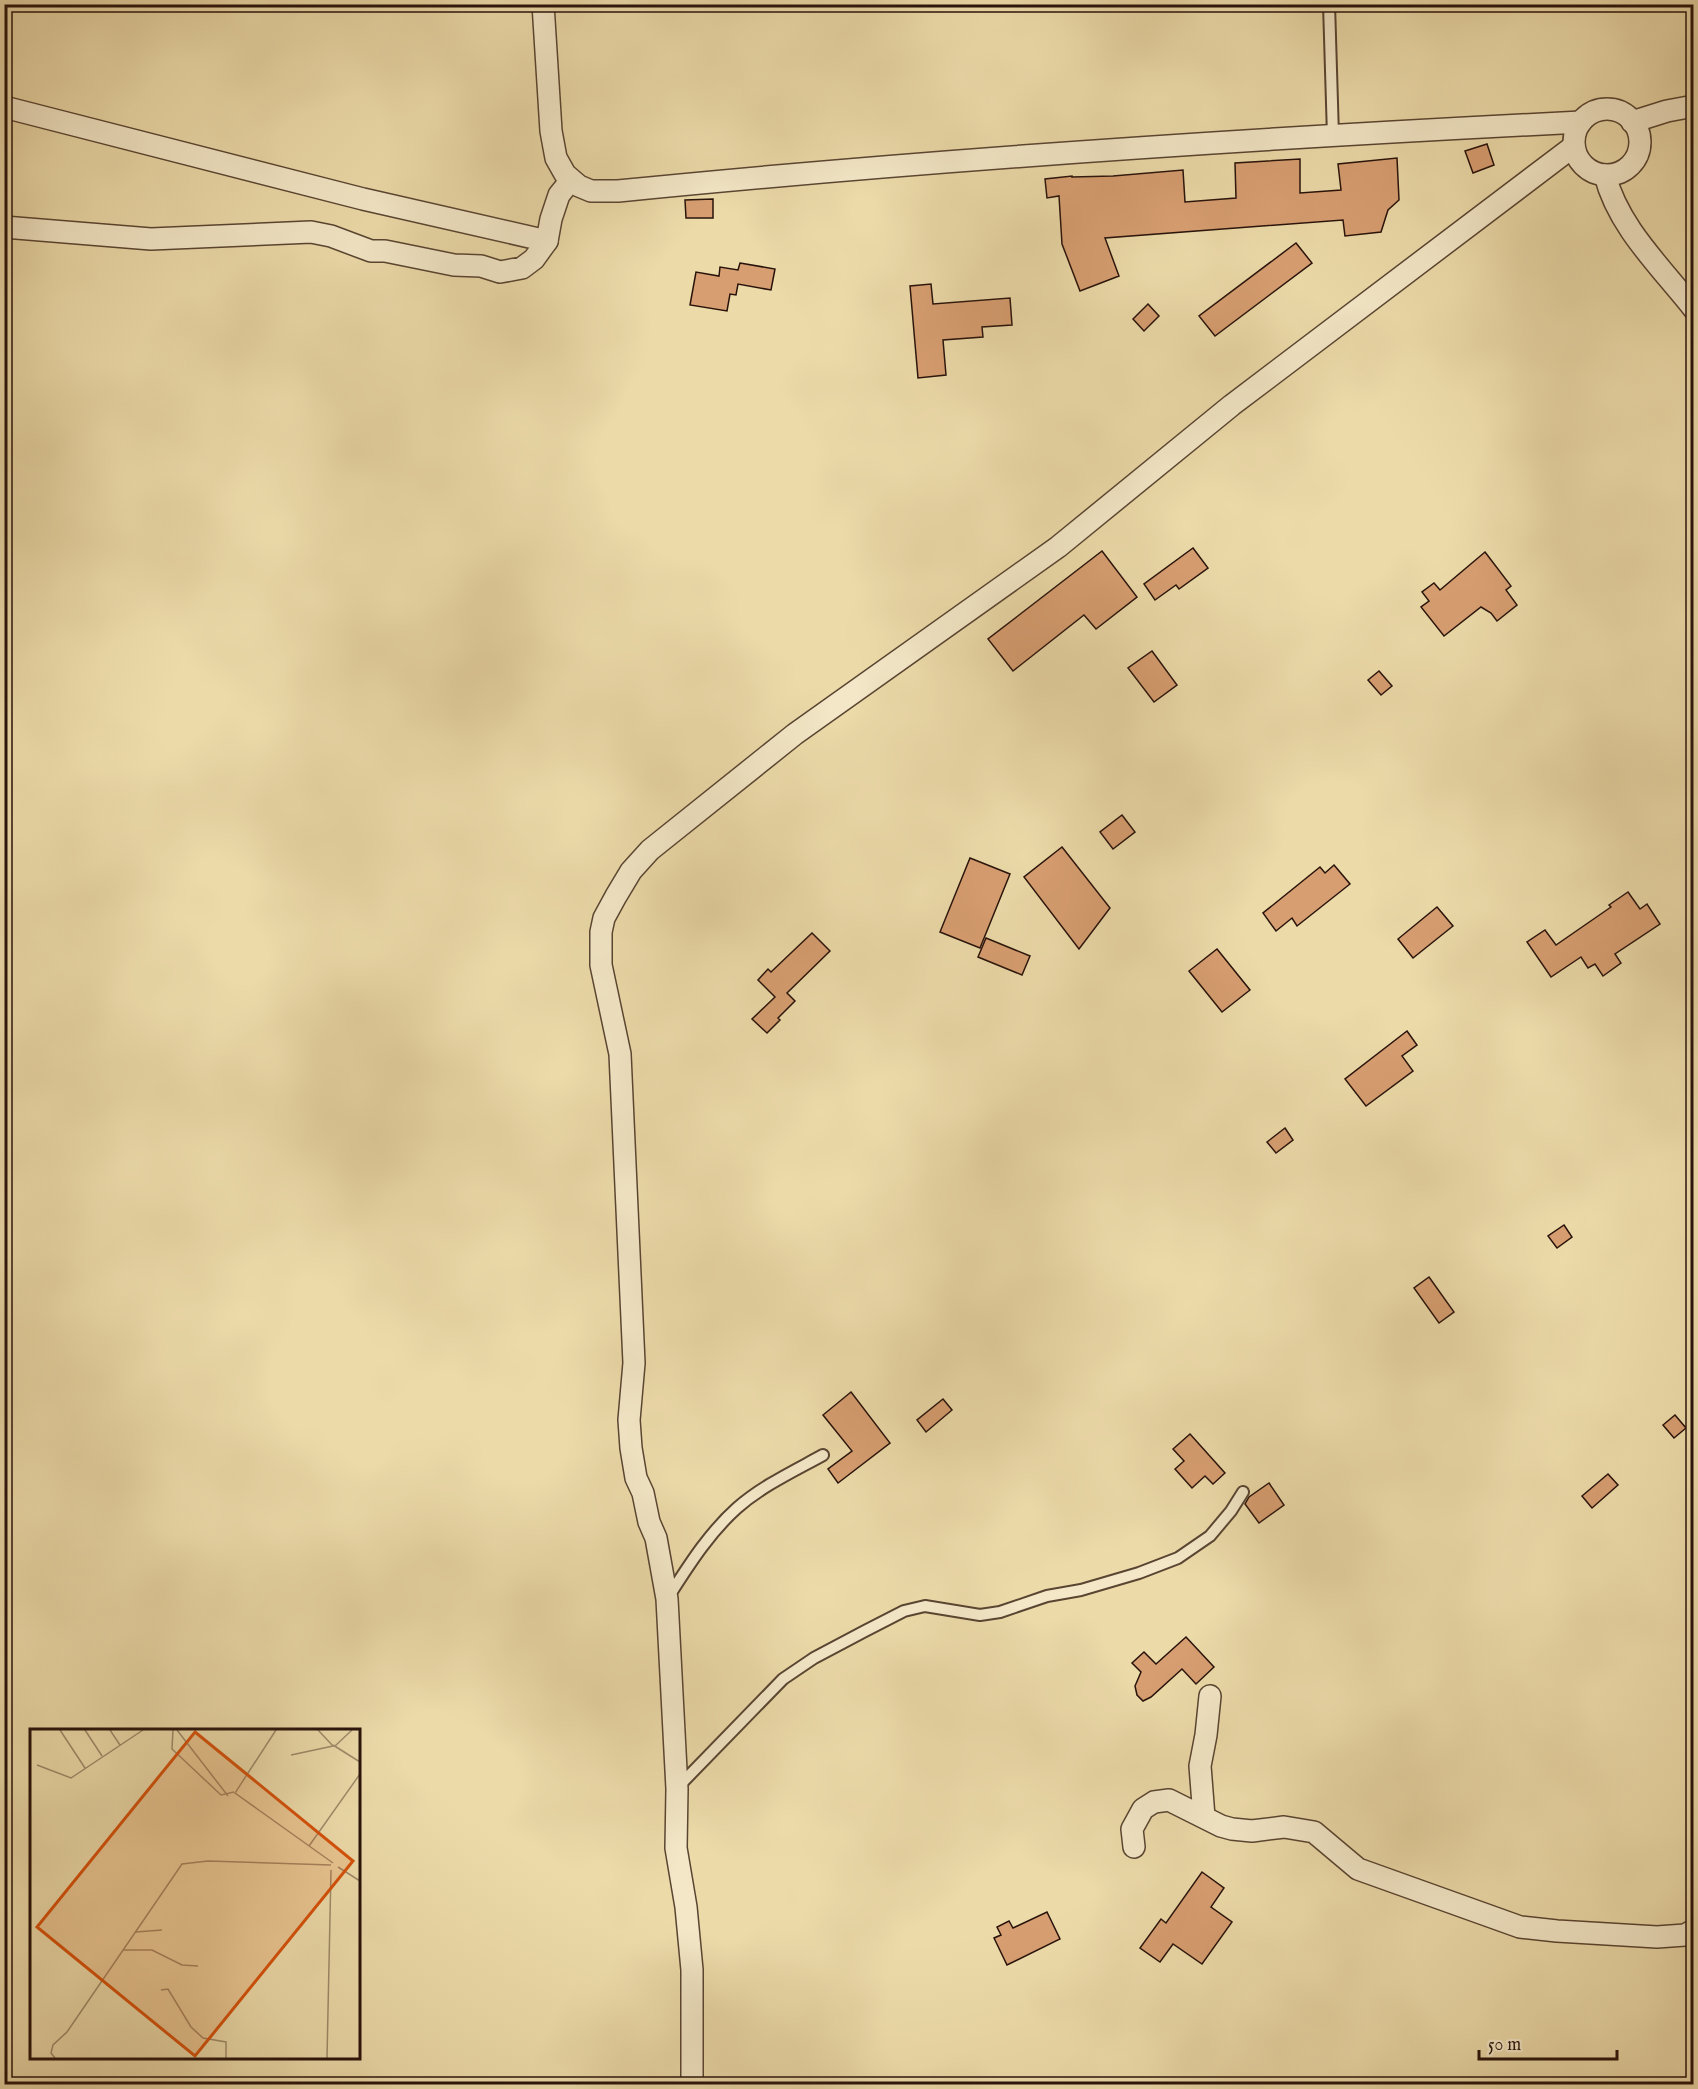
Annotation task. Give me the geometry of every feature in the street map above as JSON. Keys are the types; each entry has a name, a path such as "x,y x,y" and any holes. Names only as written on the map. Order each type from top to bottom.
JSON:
{"street":[{"path":"543,4 551,131 555,158 571,180 591,191 618,191 812,172 1333,136 1581,122"},
{"path":"4,106 363,199 547,241"},
{"path":"1632,122 1666,111 1694,106"},
{"path":"1608,109 1626,115 1640,139 1636,157 1623,171 1605,175 1587,169 1576,155 1574,146 1574,136 1581,122 1590,114 1608,109"},
{"path":"692,2085 692,1970 686,1907 676,1848 677,1789 667,1599 656,1538 649,1522 643,1493 632,1462 628,1420 634,1363 620,1054 601,965 601,932 604,918 630,871 650,850 683,822 795,734 1058,547 1232,405 1574,146"},
{"path":"1605,175 1610,194 1620,213 1647,253 1694,309"},
{"path":"4,227 151,238 311,232 331,236 370,251 385,251 454,265 482,266 500,272 522,268 534,259 547,241 556,201 563,188 571,180"},
{"path":"1204,1817 1200,1766 1210,1696"},
{"path":"1134,1847 1132,1829 1143,1809 1154,1802 1169,1800 1221,1827 1252,1831 1284,1827 1314,1832 1358,1869 1520,1927 1657,1937 1685,1935 1694,1930"}],"lane":[{"path":"1329,4 1333,136"},
{"path":"667,1599 698,1552 738,1507 784,1476 824,1455"},
{"path":"677,1789 783,1679 814,1659 875,1626 904,1611 925,1606 980,1615 1000,1612 1047,1596 1081,1590 1139,1573 1178,1558 1210,1536 1231,1511 1243,1492"}],"building":[{"path":"1487,144 1494,165 1473,173 1465,151"},
{"path":"1397,158 1399,200 1388,210 1381,232 1345,236 1343,220 1105,238 1119,276 1080,291 1062,244 1059,196 1047,198 1045,179 1183,170 1185,202 1236,198 1235,163 1300,159 1300,193 1341,190 1338,164"},
{"path":"713,199 713,218 686,218 685,200"},
{"path":"1296,243 1312,263 1215,336 1199,316"},
{"path":"740,263 775,269 771,290 738,284 736,295 730,294 727,311 690,305 696,272 719,276 720,267 738,270"},
{"path":"931,284 933,304 1010,298 1012,325 982,327 983,337 943,340 946,375 918,378 910,286"},
{"path":"1148,304 1159,316 1144,331 1133,319"},
{"path":"1193,548 1208,568 1179,589 1176,585 1155,600 1144,584"},
{"path":"1102,551 1137,597 1096,629 1084,615 1013,671 988,639"},
{"path":"1485,552 1511,586 1506,590 1517,605 1497,621 1491,613 1481,607 1444,636 1421,607 1429,601 1422,592 1434,583 1440,590"},
{"path":"1152,651 1177,685 1154,702 1128,668"},
{"path":"1379,671 1392,686 1381,695 1368,680"},
{"path":"1122,815 1135,832 1113,849 1100,832"},
{"path":"1062,847 1110,908 1079,949 1024,877"},
{"path":"970,858 1010,874 980,948 940,932"},
{"path":"1334,865 1350,884 1297,926 1292,918 1276,931 1263,913 1320,867 1325,873"},
{"path":"1628,892 1640,909 1647,904 1660,924 1615,954 1621,963 1603,976 1595,964 1588,968 1581,957 1551,977 1527,942 1545,930 1556,945 1611,907 1609,905"},
{"path":"1437,907 1453,926 1413,958 1398,939"},
{"path":"812,933 830,951 787,993 795,1001 767,1033 752,1019 775,997 758,980 768,969 771,972"},
{"path":"986,938 1030,956 1022,975 978,957"},
{"path":"1217,949 1250,990 1222,1012 1189,971"},
{"path":"1407,1031 1417,1045 1402,1056 1413,1071 1366,1106 1345,1079"},
{"path":"1285,1128 1293,1140 1276,1153 1267,1142"},
{"path":"1564,1225 1572,1237 1557,1248 1548,1236"},
{"path":"1429,1277 1454,1312 1439,1323 1414,1288"},
{"path":"851,1392 890,1443 838,1483 828,1469 852,1451 823,1415"},
{"path":"943,1399 952,1410 926,1432 917,1420"},
{"path":"1675,1415 1686,1428 1674,1438 1663,1425"},
{"path":"1190,1434 1225,1473 1213,1484 1205,1476 1192,1488 1175,1469 1184,1461 1173,1449"},
{"path":"1608,1474 1618,1485 1592,1508 1582,1496"},
{"path":"1269,1483 1284,1505 1259,1523 1245,1504 1249,1497"},
{"path":"1186,1637 1214,1667 1196,1684 1182,1669 1151,1697 1143,1701 1137,1695 1135,1686 1141,1672 1132,1663 1144,1652 1156,1664"},
{"path":"1202,1872 1224,1888 1211,1907 1232,1922 1202,1964 1173,1944 1160,1962 1140,1948 1161,1919 1166,1923"},
{"path":"1047,1912 1060,1939 1007,1965 994,1938 1001,1935 997,1927 1009,1921 1013,1928"}]}
